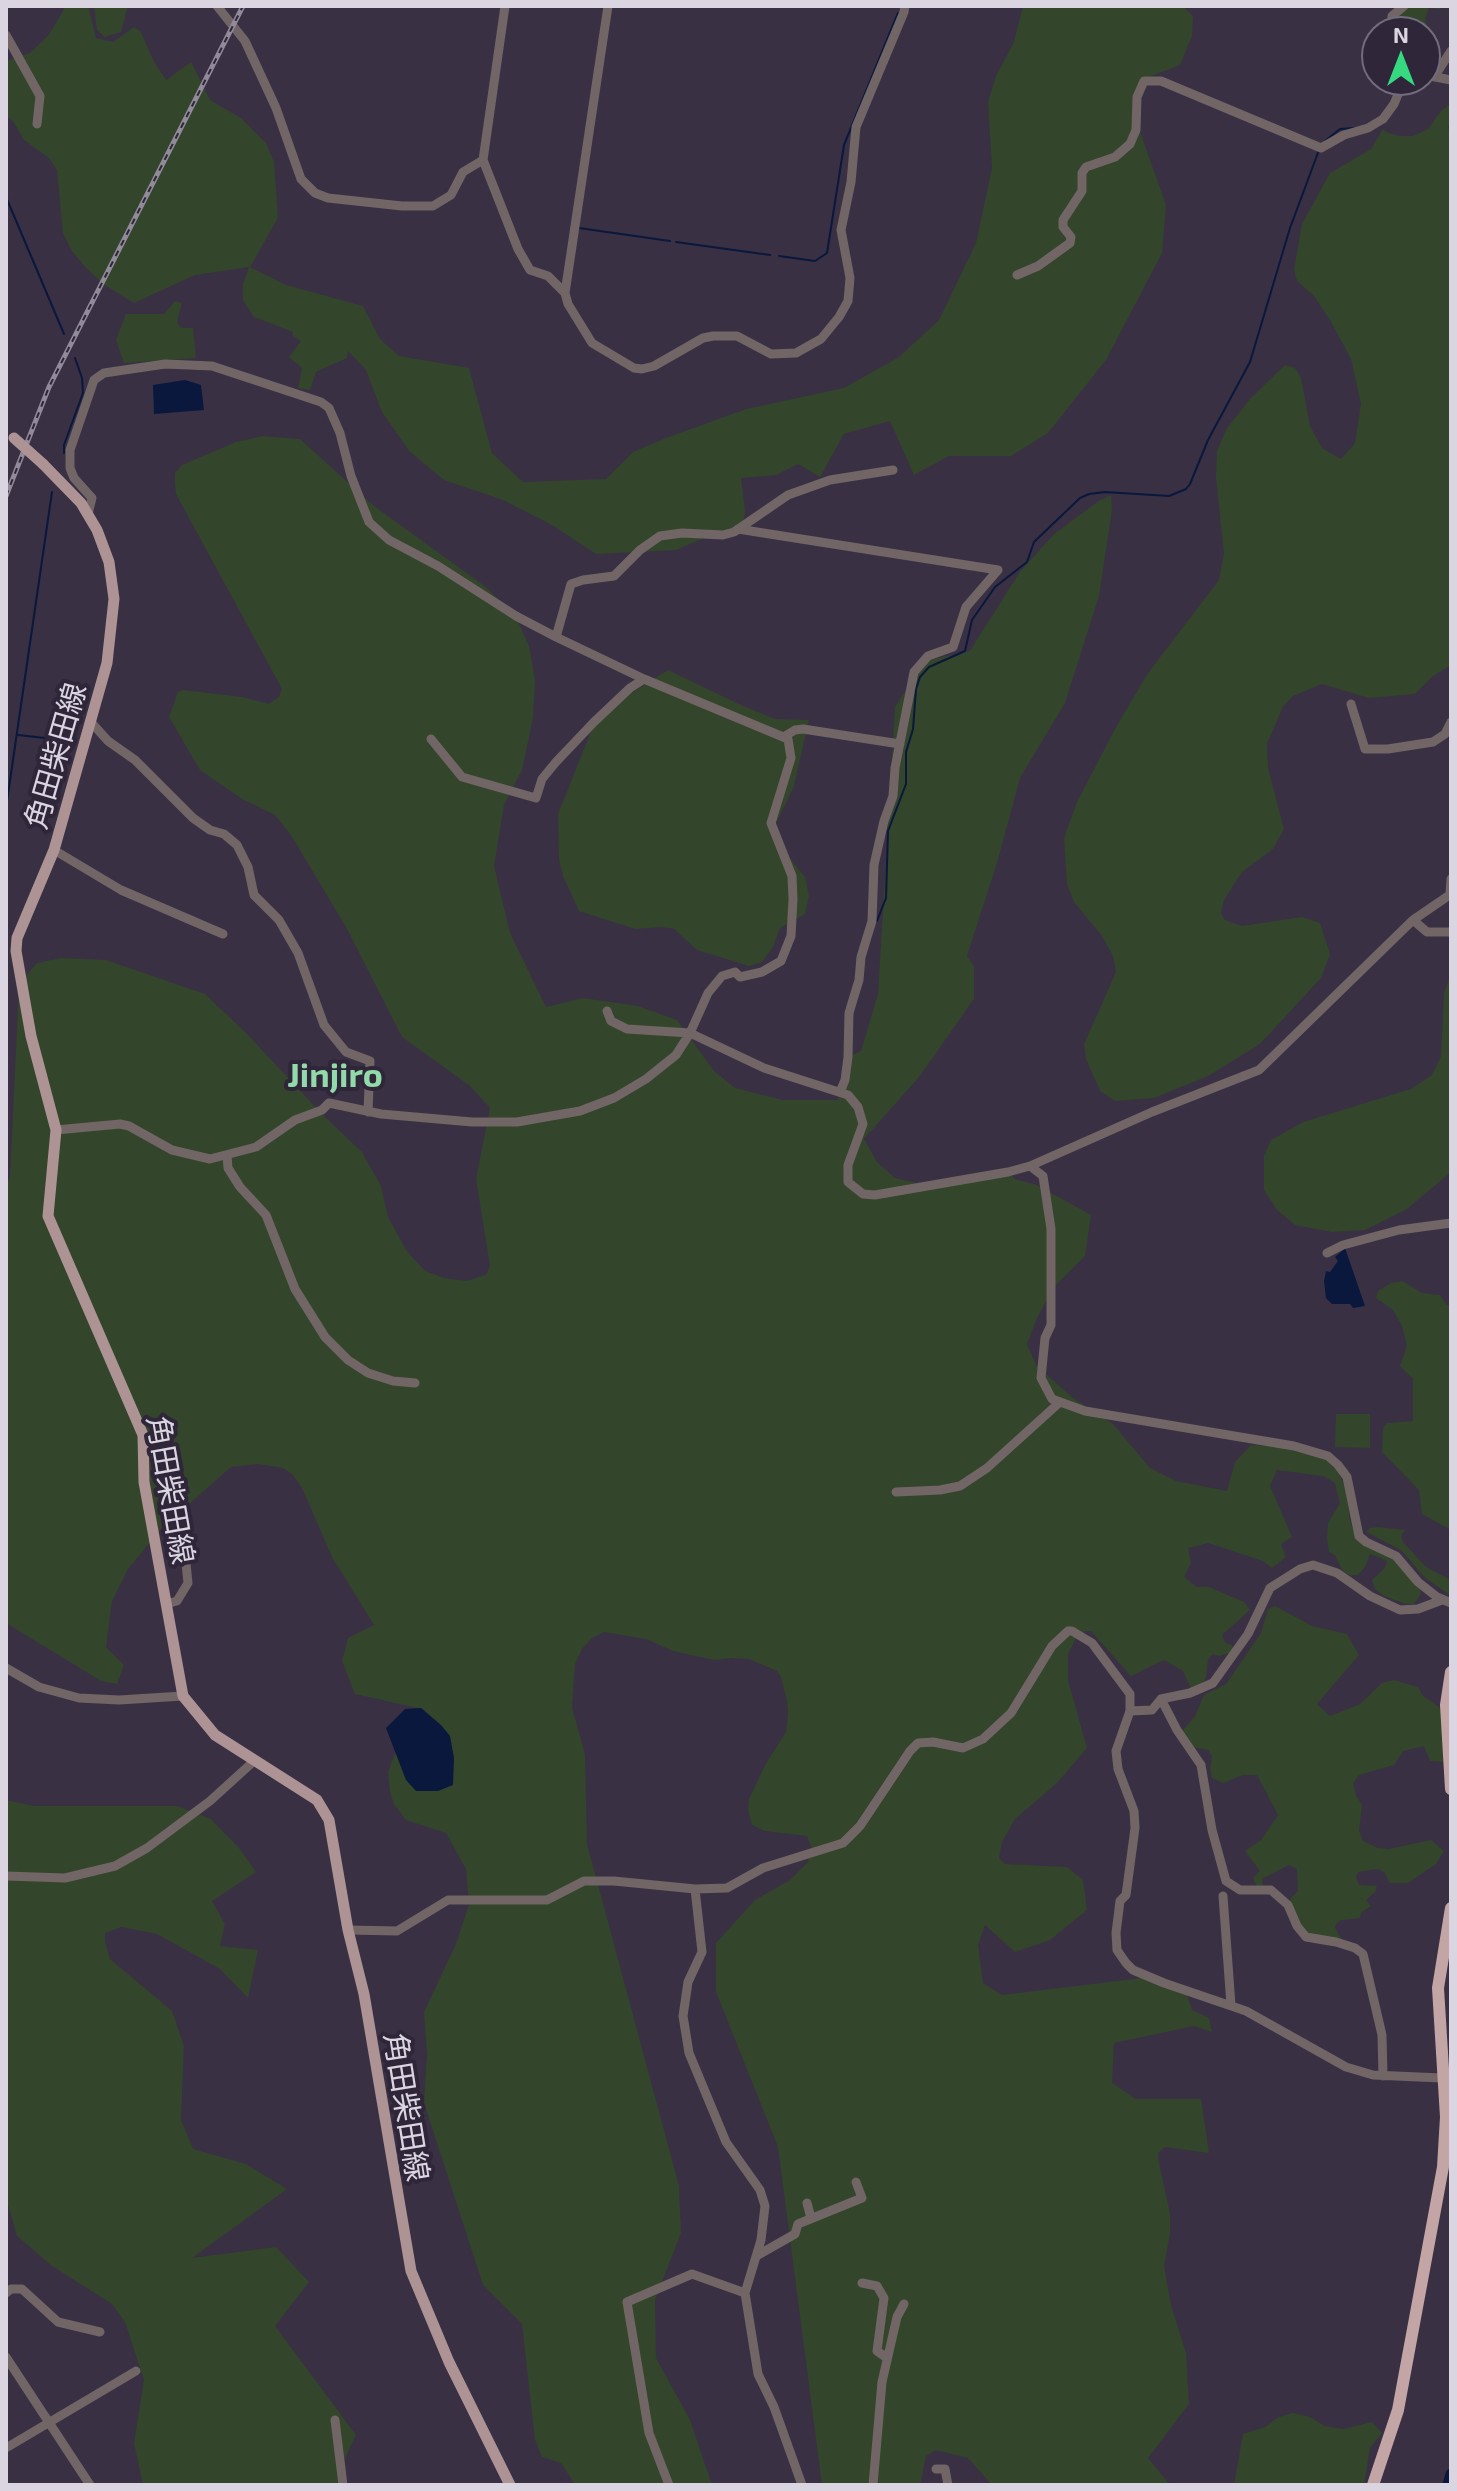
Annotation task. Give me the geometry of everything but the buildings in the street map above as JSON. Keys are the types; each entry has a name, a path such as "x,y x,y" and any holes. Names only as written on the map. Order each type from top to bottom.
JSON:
{"highway":[{"path":"1451,1672 1446,1705 1451,1789"},
{"path":"1373,2485 1401,2394 1448,2156 1438,1988 1451,1908"}],"main road":[{"name":"角田柴田線","path":"10,434 43,464 88,514 104,547 114,599 110,647 90,721 54,850 20,926 16,951 31,1036 56,1130 48,1216 143,1435 144,1482 183,1696 215,1735 317,1800 329,1820 348,1930 364,1994 411,2271 449,2362 510,2485"}],"street":[{"path":"217,6 245,41 276,108 301,179 315,193 328,198 433,206 447,200 463,172 483,160"},
{"path":"505,6 483,160 527,267 534,273 548,276 565,293"},
{"path":"608,6 565,293 588,339 634,368 654,366 703,338 713,336 737,336 758,349 781,355 796,353 821,339 839,317 848,301 850,278 841,230 851,182 856,127 905,6"},
{"path":"6,35 40,96 37,124"},
{"path":"1017,275 1038,266 1070,243 1071,237 1063,227 1063,220 1082,191 1082,173 1086,167 1115,157 1130,144 1136,130 1137,97 1144,81 1161,81 1321,148 1383,119 1397,96"},
{"path":"56,1130 120,1124 139,1130 183,1154 210,1159 256,1147 295,1120 322,1110 329,1103 368,1112 448,1121 517,1122 580,1111 614,1098 646,1079 676,1055 708,993 722,976 735,972 740,977 762,972 781,961 791,936 794,884 771,823 791,758 791,743 785,736 644,679 556,637 389,540 369,522 351,476 336,423 325,405 281,387 212,366 191,363 144,366 104,373 94,380 74,434 70,458 74,478 92,498 88,514"},
{"path":"556,637 573,583 614,576 640,550 660,536 682,533 715,537 738,529 788,495 830,480 893,470"},
{"path":"738,529 998,570 966,607 953,647 928,656 914,672 895,768 893,796 874,865 872,921 849,1013 848,1057 840,1092"},
{"path":"431,739 462,777 536,798 542,779 556,762 603,713 644,679"},
{"path":"1351,704 1365,749 1433,742 1445,734 1451,722"},
{"path":"90,721 108,741 135,760 193,818 210,830 224,834 237,845 247,863 254,895 279,920 298,953 324,1025 346,1052 370,1061 368,1112"},
{"path":"785,736 803,729 900,744"},
{"path":"54,850 121,890 223,934"},
{"path":"607,1011 611,1021 627,1029 690,1033 764,1068 851,1098 858,1107 863,1124 848,1165 848,1182 863,1194 875,1195 1030,1166 1152,1112 1259,1070 1413,920 1451,894 1451,879"},
{"path":"1413,920 1427,932 1451,932"},
{"path":"227,1155 228,1168 240,1187 266,1215 295,1289 325,1337 348,1360 368,1373 393,1381 415,1383"},
{"path":"1030,1166 1043,1176 1051,1229 1051,1325 1045,1338 1041,1378 1052,1399 1085,1411 1294,1446 1328,1456 1347,1477 1359,1536 1396,1556 1418,1582 1446,1602"},
{"path":"1327,1253 1343,1245 1399,1230 1451,1223"},
{"path":"896,1492 940,1490 971,1480 1060,1402"},
{"path":"166,1604 177,1601 188,1583 181,1515"},
{"path":"1130,1711 1152,1710 1161,1699 1190,1693 1213,1683 1248,1634 1270,1588 1300,1569 1313,1565 1337,1573 1370,1596 1400,1610 1446,1602"},
{"path":"348,1930 397,1931 448,1900 547,1900 584,1881 695,1889 727,1888 763,1868 843,1843 860,1826 918,1743 933,1742 963,1748 983,1739 1011,1713 1052,1646 1068,1631 1078,1632 1104,1657 1130,1694 1130,1711 1118,1741 1116,1758 1132,1803 1135,1828 1126,1895 1120,1901 1117,1950 1133,1970 1231,2005 1346,2067 1383,2076 1442,2078"},
{"path":"6,1668 39,1687 79,1698 119,1700 183,1696"},
{"path":"1161,1699 1177,1730 1199,1758 1212,1830 1226,1881 1240,1890 1271,1890 1288,1905 1297,1926 1306,1937 1336,1942 1363,1954 1382,2035 1383,2076"},
{"path":"6,1876 65,1878 115,1866 147,1848 210,1801 254,1761"},
{"path":"695,1889 702,1952 688,1982 683,2016 689,2053 726,2142 760,2190 765,2206 766,2222 745,2293 758,2374 774,2407 802,2485"},
{"path":"1223,1896 1231,2005"},
{"path":"758,2255 795,2234 798,2224 862,2198 856,2182"},
{"path":"807,2203 811,2218"},
{"path":"669,2485 649,2433 627,2302 692,2274 745,2293"},
{"path":"862,2283 877,2286 884,2298 877,2351 887,2358"},
{"path":"6,2293 11,2289 22,2289 58,2322 100,2332"},
{"path":"873,2485 887,2358 897,2317 904,2304"},
{"path":"6,2357 90,2485"},
{"path":"6,2448 136,2371"},
{"path":"335,2420 343,2485"},
{"path":"936,2469 945,2469 948,2485"}],"green space":[{"path":"66,6 88,6 96,38 113,42 134,27 141,32 166,80 191,62 210,100 241,118 266,143 274,162 278,218 250,267 286,285 363,306 380,339 399,356 469,368 492,453 523,482 606,479 633,452 666,438 746,409 844,388 899,357 939,320 976,243 992,168 988,102 996,76 1014,42 1023,6 1183,6 1193,16 1192,36 1180,65 1149,77 1141,92 1137,123 1166,205 1162,253 1106,360 1048,433 1011,456 949,456 914,475 890,421 844,434 820,477 798,464 776,475 741,478 745,511 743,531 711,535 676,550 596,554 552,525 503,500 444,480 409,451 382,412 366,370 348,351 347,358 316,372 310,390 298,388 302,368 289,357 301,341 292,335 293,332 254,317 243,300 243,284 249,267 195,275 134,303 103,284 86,268 63,233 57,170 49,158 24,140 13,121 6,116 6,61 30,53 48,36"},
{"path":"94,6 128,6 121,32 105,37 97,30"},
{"path":"1396,6 1445,6 1429,8 1426,16 1392,16"},
{"path":"1451,103 1451,123 1448,126 1451,140 1451,665 1433,676 1415,694 1369,698 1322,684 1293,696 1283,707 1267,744 1268,768 1284,829 1273,849 1242,872 1224,900 1221,913 1225,920 1242,926 1302,917 1320,923 1330,954 1321,978 1260,1044 1208,1076 1154,1098 1115,1101 1100,1091 1086,1059 1084,1044 1116,972 1113,956 1102,936 1074,902 1067,884 1064,838 1077,802 1148,673 1219,580 1224,553 1216,477 1217,451 1227,428 1250,399 1285,365 1295,368 1301,378 1310,426 1322,448 1341,459 1355,443 1361,404 1351,359 1314,296 1297,281 1294,270 1302,224 1330,173 1371,149 1383,129 1400,136 1413,136 1428,129"},
{"path":"175,301 182,303 177,322 181,328 193,328 196,358 124,363 116,340 126,314 164,314"},
{"path":"263,436 300,439 374,506 486,587 516,617 529,646 535,680 533,718 522,770 504,805 494,866 510,933 546,1007 583,998 638,1006 677,1020 714,1071 735,1088 783,1100 838,1100 848,1057 861,1051 878,994 895,707 925,661 970,651 1019,573 1054,534 1111,495 1112,510 1099,596 1065,703 1020,778 967,956 974,966 974,999 919,1077 864,1139 877,1162 895,1178 929,1186 1008,1172 1015,1179 1037,1185 1091,1215 1085,1256 1054,1287 1027,1344 1036,1365 1073,1398 1113,1424 1150,1468 1176,1481 1227,1491 1235,1462 1251,1445 1278,1446 1321,1455 1339,1473 1346,1488 1350,1521 1357,1540 1392,1557 1421,1594 1414,1604 1406,1604 1375,1589 1372,1580 1385,1568 1387,1561 1370,1554 1358,1575 1349,1575 1342,1570 1335,1555 1329,1552 1327,1538 1328,1523 1340,1503 1335,1483 1323,1476 1277,1470 1270,1486 1292,1537 1281,1544 1286,1557 1272,1568 1263,1561 1208,1543 1188,1548 1191,1563 1184,1577 1197,1587 1209,1587 1244,1602 1250,1610 1222,1635 1225,1642 1236,1648 1234,1652 1219,1656 1213,1654 1208,1660 1202,1686 1191,1689 1183,1671 1164,1660 1131,1676 1091,1631 1077,1636 1068,1654 1068,1680 1087,1748 1057,1783 1015,1819 1002,1842 999,1858 1005,1864 1067,1867 1083,1880 1087,1910 1050,1940 1015,1952 985,1925 978,1945 983,1983 1002,1995 1142,1978 1187,1995 1192,2010 1209,2018 1212,2032 1194,2026 1114,2043 1112,2083 1136,2099 1201,2099 1209,2153 1165,2147 1159,2152 1158,2159 1170,2213 1164,2266 1171,2305 1186,2353 1189,2404 1148,2458 1170,2485 992,2485 968,2458 936,2450 926,2456 920,2485 822,2485 778,2147 716,1992 716,1943 755,1900 790,1880 808,1862 811,1846 807,1836 765,1831 752,1825 748,1810 749,1799 765,1765 786,1732 787,1701 777,1671 749,1659 714,1660 673,1651 646,1639 604,1632 592,1638 582,1649 575,1664 572,1707 585,1755 587,1844 679,2186 681,2233 655,2300 656,2358 690,2420 712,2485 575,2485 561,2463 542,2457 535,2440 522,2324 483,2285 424,2103 427,2054 424,2012 456,1944 469,1904 466,1869 446,1833 406,1820 394,1804 390,1792 388,1772 394,1756 426,1710 355,1694 342,1661 348,1638 374,1625 332,1557 302,1488 283,1468 258,1464 231,1467 161,1529 128,1569 112,1601 106,1647 124,1665 117,1684 101,1681 6,1623 6,1185 10,1178 19,984 37,963 61,958 106,960 205,994 362,1152 381,1186 388,1217 406,1250 425,1271 466,1281 486,1275 490,1266 476,1179 490,1108 470,1086 402,1037 346,927 291,835 275,815 242,799 200,770 169,717 178,692 183,690 242,697 269,704 279,697 282,689 176,494 175,484 175,473 182,465 236,442"},
{"path":"668,670 775,719 809,720 794,786 774,828 782,848 805,877 809,896 805,914 780,928 773,947 762,962 749,966 697,950 674,929 635,929 579,911 563,876 559,859 558,814 598,714"},
{"path":"1451,973 1451,1172 1407,1209 1365,1230 1332,1232 1295,1225 1277,1210 1264,1190 1264,1156 1271,1140 1303,1122 1411,1089 1432,1075 1441,1056 1444,993"},
{"path":"1402,1281 1422,1293 1440,1295 1447,1305 1451,1305 1451,1530 1422,1514 1419,1490 1382,1452 1383,1428 1387,1423 1413,1421 1413,1379 1400,1366 1407,1346 1402,1326 1393,1310 1376,1298 1378,1291"},
{"path":"1336,1414 1370,1414 1370,1448 1335,1447"},
{"path":"1378,1527 1405,1530 1401,1536 1403,1542 1426,1567 1451,1580 1451,1596 1425,1578 1401,1550 1366,1532"},
{"path":"1275,1606 1312,1626 1347,1634 1359,1655 1317,1704 1330,1716 1360,1704 1382,1683 1394,1680 1418,1687 1423,1696 1439,1707 1442,1714 1443,1762 1430,1761 1424,1746 1403,1751 1394,1765 1359,1775 1353,1783 1362,1805 1359,1831 1363,1841 1389,1849 1431,1840 1444,1851 1436,1864 1408,1883 1390,1883 1384,1872 1378,1869 1358,1872 1359,1885 1377,1886 1366,1900 1371,1906 1361,1913 1360,1918 1341,1920 1336,1924 1335,1928 1343,1941 1312,1938 1297,1924 1290,1899 1298,1891 1297,1869 1289,1865 1262,1879 1263,1885 1258,1889 1253,1878 1260,1871 1245,1851 1261,1840 1278,1815 1257,1775 1243,1775 1223,1783 1212,1778 1212,1756 1208,1750 1193,1747 1182,1731 1195,1716 1204,1695 1226,1684 1261,1633 1268,1609"},
{"path":"6,1800 34,1806 177,1806 211,1819 239,1848 256,1872 212,1901 225,1924 220,1946 258,1950 248,1998 220,1969 157,1934 121,1927 105,1933 105,1941 110,1959 172,2011 184,2046 181,2120 193,2149 246,2164 287,2189 192,2258 276,2247 309,2282 275,2326 356,2435 339,2471 341,2485 143,2485 134,2443 144,2380 125,2322 112,2304 52,2266 17,2236 6,2198"},
{"path":"1293,2413 1310,2417 1325,2426 1343,2429 1372,2422 1382,2433 1370,2448 1364,2485 1234,2485 1243,2434"}],"water":[{"path":"185,380 201,385 204,410 154,414 153,385"},
{"path":"1345,1248 1365,1306 1353,1308 1350,1304 1332,1304 1326,1298 1326,1271 1330,1272 1338,1261 1335,1257"},
{"path":"421,1708 450,1736 454,1758 453,1785 438,1791 416,1791 406,1780 386,1728 405,1709"}],"waterway":[{"path":"787,6 815,6"},
{"path":"779,256 815,261 827,253 844,145 898,13"},
{"path":"1325,141 1340,129 1354,128"},
{"path":"877,921 886,898 888,831 906,784 906,752 913,729 920,677 929,667 965,651 972,620 995,587 1027,562 1034,542 1080,498 1105,492 1169,496 1190,484 1208,440 1250,362 1290,228 1319,150"},
{"path":"6,197 64,334"},
{"path":"579,228 670,241"},
{"path":"676,242 770,255"},
{"path":"64,453 64,445 83,393 75,358"},
{"path":"6,808 52,492"},
{"path":"18,735 72,741"},
{"path":"1448,2485 1451,2474"}],"railway":[{"path":"6,496 49,387 243,6"}],"district":[{"name":"Jinjiro","path":"335,1076"}]}
